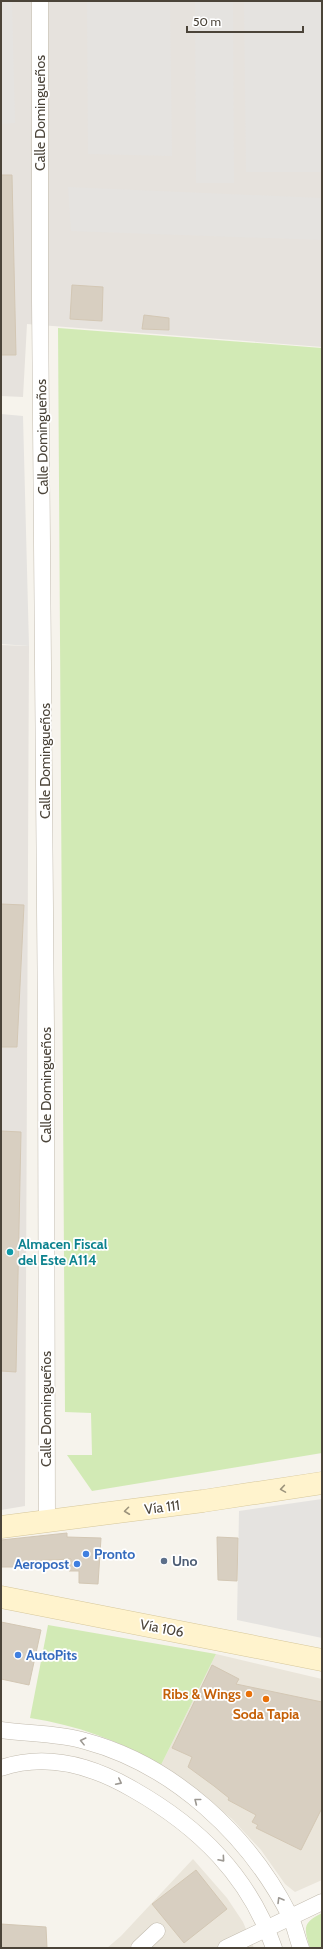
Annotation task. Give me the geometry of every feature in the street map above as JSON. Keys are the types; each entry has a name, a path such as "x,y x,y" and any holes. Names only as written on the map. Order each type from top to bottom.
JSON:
{"main road":[{"name":"Vía 111","path":"1,1527 322,1484"},
{"name":"Vía 106","path":"1,1597 322,1660"}],"street":[{"name":"Calle Domingueños","path":"40,1 40,301 46,1022 47,1522"},
{"path":"1,1730 63,1736 85,1740 132,1758 189,1794 209,1810 243,1845 265,1874 291,1917 301,1948"},
{"path":"30,1734 30,1760"},
{"path":"1,1768 30,1760 58,1761 83,1766 102,1773 145,1796 175,1815 208,1844 235,1875 249,1895 267,1929 274,1948"},
{"path":"226,1948 322,1902"},
{"path":"139,1948 157,1931"}],"shaded area":[{"path":"1,1 322,1 322,347 27,324 23,397 1,396"},
{"path":"1,1 12,1 15,123 1,124"},
{"path":"87,1 170,1 172,156 88,154"},
{"path":"195,1 233,1 234,183 196,183"},
{"path":"244,1 322,1 322,172 246,172"},
{"path":"68,187 322,198 322,240 71,231"},
{"path":"1,414 23,416 29,646 1,644"},
{"path":"1,645 29,646 25,1506 1,1510"},
{"path":"322,1499 322,1638 237,1620 239,1511"},
{"path":"216,1654 322,1679 322,1880 295,1892 285,1884 261,1850 232,1819 187,1782 161,1765"},
{"path":"193,1859 227,1898 243,1922 254,1948 107,1948 121,1936"}],"green space":[{"path":"58,328 322,348 322,1453 92,1491 67,1455 92,1455 91,1413 65,1412"},
{"path":"48,1625 216,1654 161,1765 146,1756 98,1735 64,1725 30,1718"},
{"path":"322,1913 322,1948 310,1948 306,1927 311,1920"}],"building":[{"path":"1,175 12,175 16,355 1,355"},
{"path":"72,285 103,287 102,321 70,319"},
{"path":"144,315 169,318 169,330 142,329"},
{"path":"1,904 24,905 17,1047 1,1047"},
{"name":"Almacen Fiscal del Este A114","path":"1,1131 21,1132 16,1372 1,1371"},
{"path":"67,1533 67,1537 101,1538 98,1584 79,1583 79,1571 69,1571 71,1559 29,1561 30,1567 1,1567 1,1540"},
{"path":"217,1537 238,1538 237,1581 218,1580"},
{"name":"AutoPits","path":"1,1622 41,1630 29,1685 1,1679"},
{"path":"212,1665 239,1679 236,1684 322,1702 322,1808 301,1850 256,1828 258,1825 252,1822 256,1815 228,1800 229,1798 188,1767 192,1757 172,1748"},
{"path":"196,1870 227,1909 184,1943 152,1904"},
{"path":"1,1924 46,1927 47,1948 1,1948"}],"place":[{"name":"Almacen Fiscal del Este A114","path":"10,1252"},
{"name":"Pronto","path":"86,1554"},
{"name":"Uno","path":"164,1561"},
{"name":"Aeropost","path":"77,1564"},
{"name":"AutoPits","path":"18,1655"},
{"name":"Ribs & Wings","path":"249,1694"},
{"name":"Soda Tapia","path":"266,1699"}]}
